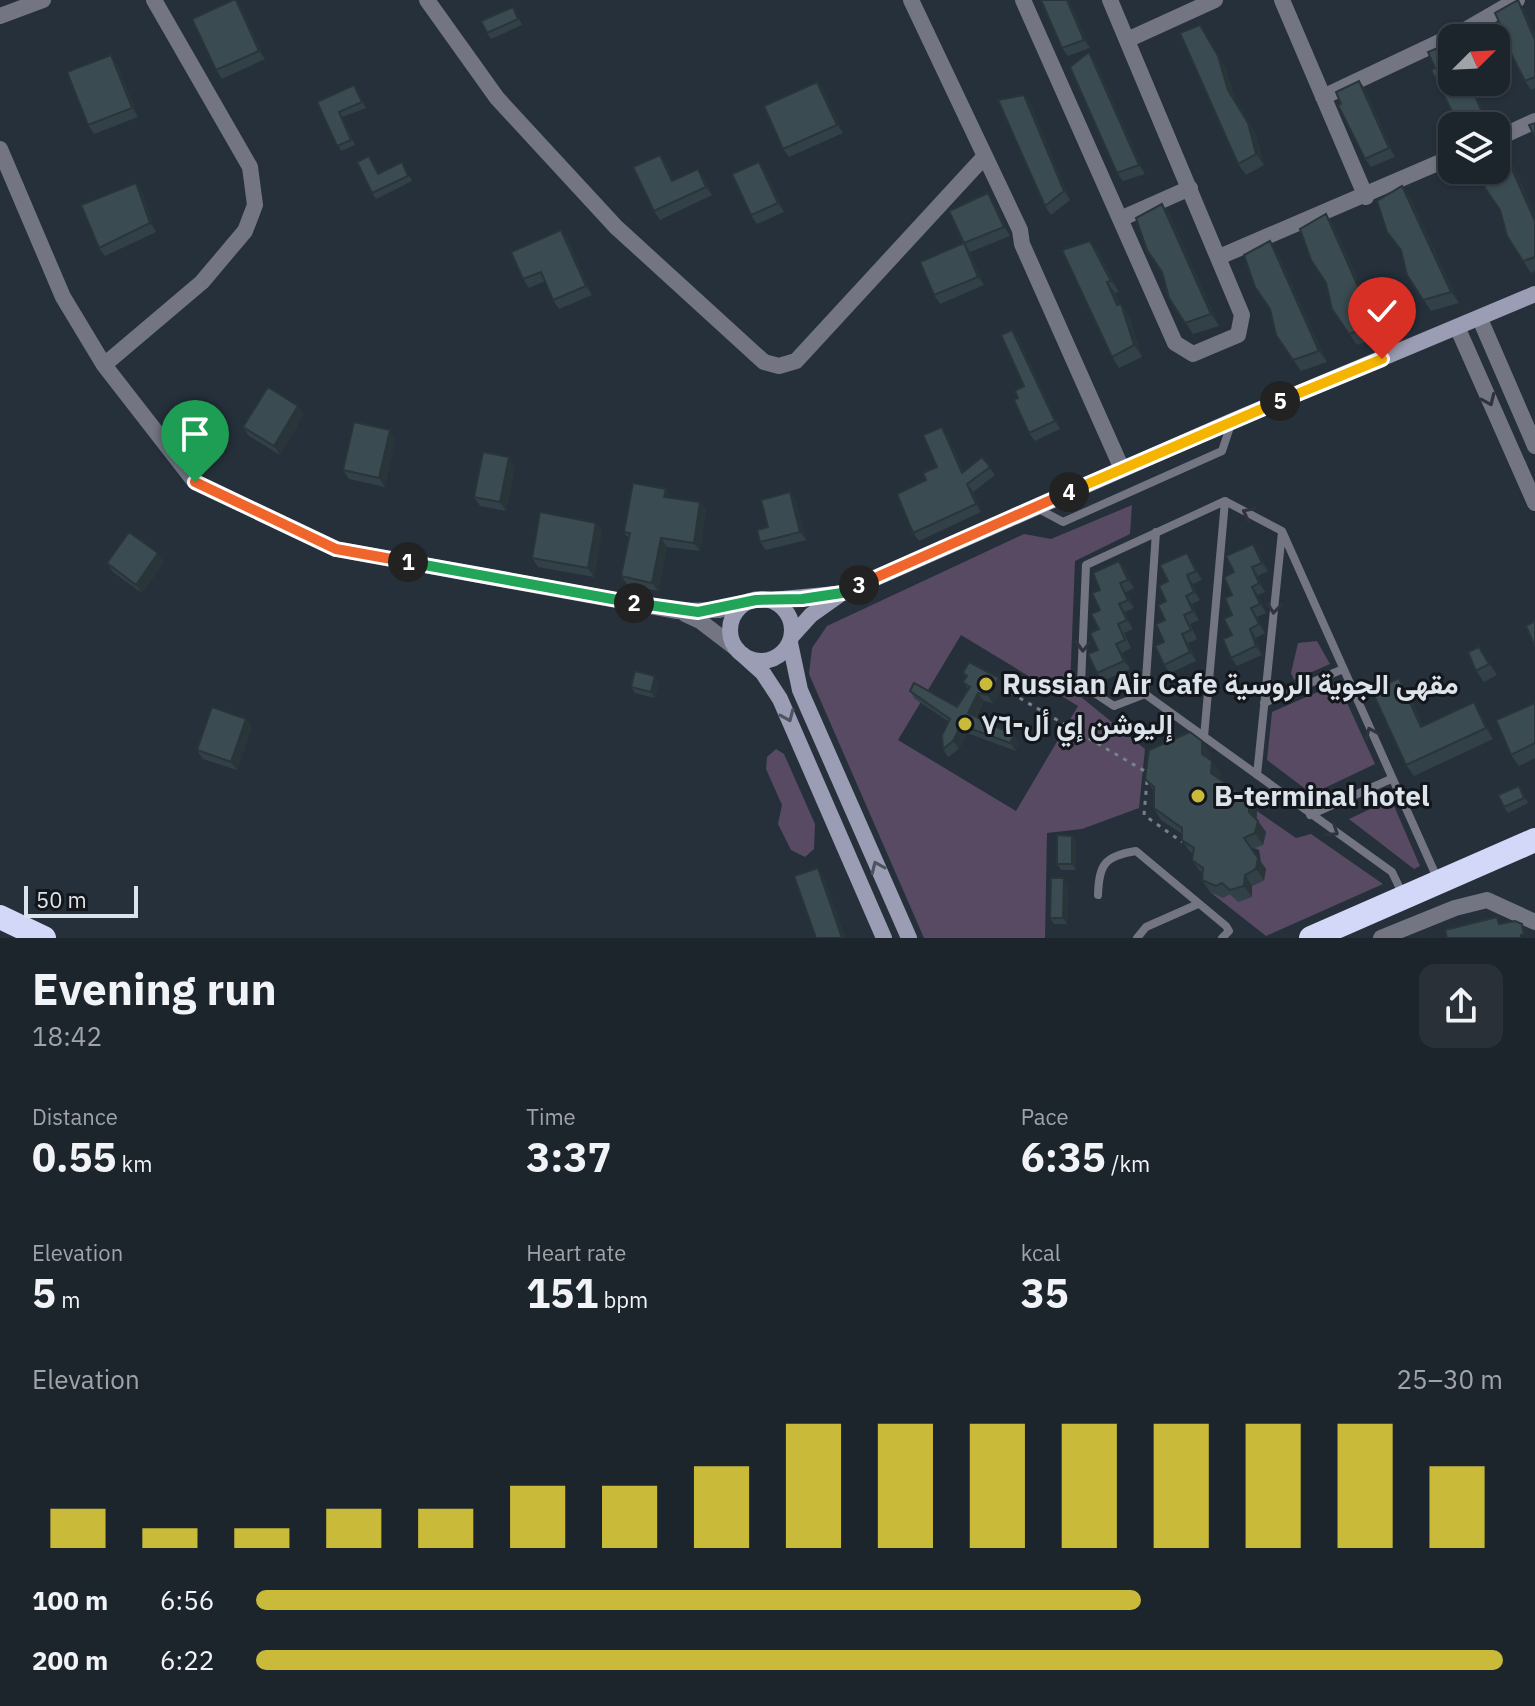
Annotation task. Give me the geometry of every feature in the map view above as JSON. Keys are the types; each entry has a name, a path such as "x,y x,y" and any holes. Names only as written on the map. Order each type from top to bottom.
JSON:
{"highway":[{"path":"1311,938 1535,840"},
{"path":"0,918 44,938"}],"street":[{"path":"0,16 43,0"},
{"path":"104,365 202,282 245,231 255,205 250,167 154,0"},
{"path":"427,0 497,98 616,227 764,362 779,366 796,361 985,156"},
{"path":"911,0 985,156 1122,469"},
{"path":"1023,0 1175,343 1193,354 1238,335 1242,315 1110,0"},
{"path":"1127,40 1215,0"},
{"path":"1282,0 1366,197"},
{"path":"1323,97 1467,29 1517,0"},
{"path":"1510,133 1535,121"},
{"path":"0,149 63,297 104,365 195,482 336,549 676,611 719,610 756,600 802,599 842,593"},
{"path":"1219,257 1366,197 1438,164"},
{"path":"1120,219 1190,188"},
{"path":"909,938 800,690 791,640 786,611 775,603 756,600 739,608 731,625 740,652 755,661 769,660 781,654 791,640 811,615 842,593 1034,506 1535,294"},
{"path":"1480,319 1535,446"},
{"path":"1458,329 1535,503"},
{"path":"676,611 700,621 740,652 763,673 780,699 884,938"},
{"path":"1381,938 1417,931 1487,900 1535,922"},
{"path":"0,918 19,938"}],"lane":[{"path":"1034,506 1063,522 1222,451 1232,421"},
{"path":"1225,501 1282,531 1438,881"},
{"path":"1145,694 1114,706 1081,684 1086,565 1225,501"},
{"path":"1204,737 1225,501"},
{"path":"1257,775 1282,531"},
{"path":"1145,694 1156,532"},
{"path":"1264,703 1343,669"},
{"path":"1145,694 1392,872 1404,896"},
{"path":"1310,815 1391,779"},
{"path":"1098,895 1099,869 1103,864 1136,851 1226,926 1229,931 1222,938"},
{"path":"1137,938 1146,927 1198,904"}],"path":[{"path":"1011,693 1148,771 1144,815 1182,842"}],"shaded area":[{"path":"1132,505 1130,534 1075,561 1070,688 1145,749 1139,808 1082,829 1047,833 1045,938 924,938 809,674 812,648 827,626 1024,534 1051,539","holes":["961,635 1078,706 1016,811 898,740"]},
{"path":"1317,641 1330,664 1294,680 1291,673 1298,643"},
{"path":"1338,683 1375,764 1312,794 1267,760 1272,712"},
{"path":"776,749 784,754 815,824 814,849 805,857 791,850 778,824 782,805 766,769 767,757"},
{"path":"1391,799 1420,866 1414,869 1349,819"},
{"path":"1257,811 1296,838 1311,834 1383,884 1266,936 1210,892 1223,897 1230,894 1238,901 1252,886 1264,880 1259,850 1254,848"}],"building":[{"path":"236,0 259,51 216,70 192,19"},
{"path":"1041,0 1067,0 1084,40 1062,48"},
{"path":"1518,0 1535,40 1535,77 1525,81 1510,52 1510,24 1500,24 1495,13"},
{"path":"513,7 518,19 487,33 481,21"},
{"path":"1200,25 1218,56 1228,90 1248,123 1256,154 1238,164 1180,33"},
{"path":"1438,48 1438,84 1431,70 1435,68 1428,52"},
{"path":"1089,52 1139,165 1117,173 1070,67"},
{"path":"111,55 132,108 88,125 67,72"},
{"path":"1359,81 1389,148 1365,159 1338,105 1341,104 1336,92"},
{"path":"817,82 837,125 783,149 764,106"},
{"path":"354,85 362,102 339,112 351,140 337,146 317,102"},
{"path":"1024,95 1064,191 1045,206 998,100"},
{"path":"1444,96 1475,96 1482,112 1452,112"},
{"path":"1535,123 1535,137 1529,125"},
{"path":"660,155 672,181 698,169 706,187 654,211 633,167"},
{"path":"369,156 378,174 402,162 408,176 372,193 357,162"},
{"path":"759,162 778,203 751,215 732,174"},
{"path":"1510,165 1535,221 1535,257 1523,261 1507,236 1500,210 1484,184 1510,184"},
{"path":"136,183 150,223 99,248 81,205"},
{"path":"1402,186 1451,292 1423,300 1407,275 1401,250 1387,232 1377,201"},
{"path":"988,193 1004,227 964,243 949,211"},
{"path":"1162,204 1211,314 1185,323 1169,298 1162,272 1147,250 1136,218"},
{"path":"1326,214 1375,325 1349,334 1332,309 1326,283 1311,260 1300,229"},
{"path":"561,230 586,286 553,300 541,272 523,279 511,252"},
{"path":"1090,241 1111,281 1107,282 1117,305 1121,304 1134,345 1112,357 1062,250"},
{"path":"1270,241 1319,351 1293,360 1276,335 1270,309 1255,287 1244,255"},
{"path":"964,243 978,277 934,295 920,262"},
{"path":"1012,330 1055,421 1029,433 1014,400 1018,398 1015,391 1024,386 1001,335"},
{"path":"268,387 298,406 274,446 243,427"},
{"path":"354,422 390,430 379,478 343,470"},
{"path":"942,427 962,473 982,457 990,467 967,484 976,504 913,533 897,494 926,480 923,473 937,467 923,435"},
{"path":"483,452 509,457 500,502 474,497"},
{"path":"633,483 666,489 664,497 700,502 694,543 661,538 652,583 621,576 630,533 624,532"},
{"path":"790,492 800,532 760,542 757,530 768,527 761,500"},
{"path":"540,512 596,523 588,568 532,558"},
{"path":"129,532 158,553 136,585 107,563"},
{"path":"1253,544 1262,563 1252,567 1259,583 1252,587 1260,604 1251,608 1259,624 1250,629 1256,646 1231,658 1223,639 1232,635 1224,619 1232,615 1225,598 1232,595 1224,577 1234,572 1226,556"},
{"path":"1187,553 1196,571 1187,575 1194,592 1186,596 1193,611 1184,615 1191,630 1182,634 1190,652 1164,665 1155,646 1164,642 1156,624 1165,620 1158,605 1166,601 1159,586 1168,581 1160,565"},
{"path":"1119,561 1128,580 1120,583 1128,600 1119,604 1127,620 1118,624 1125,640 1116,644 1124,661 1097,673 1088,654 1098,650 1090,633 1099,629 1091,614 1100,610 1092,593 1100,590 1093,573"},
{"path":"1535,621 1535,647 1526,626"},
{"path":"1479,647 1489,664 1476,671 1468,652"},
{"path":"969,662 999,678 987,695 978,693 968,713 1014,735 1010,743 961,725 953,741 943,749 942,735 950,719 910,691 914,683 957,707 970,687 963,682 967,676 963,673"},
{"path":"635,671 655,676 651,692 631,687"},
{"path":"1399,678 1421,727 1474,702 1486,728 1406,765 1372,691"},
{"path":"1535,703 1535,743 1511,755 1496,720"},
{"path":"212,707 246,719 231,762 197,750"},
{"path":"1190,732 1202,741 1202,754 1212,761 1211,773 1249,800 1249,812 1258,821 1255,833 1244,838 1258,858 1256,869 1245,875 1244,886 1230,890 1222,883 1216,886 1202,880 1203,868 1192,860 1194,848 1182,840 1182,828 1154,808 1154,787 1145,779 1149,750"},
{"path":"1519,786 1524,798 1504,807 1498,795"},
{"path":"1057,835 1072,836 1072,864 1057,864"},
{"path":"818,868 842,938 816,938 794,876"},
{"path":"1051,878 1064,878 1063,918 1050,918"},
{"path":"1497,917 1499,924 1515,921 1522,924 1524,934 1521,938 1447,938 1445,930"}],"place":[{"name":"Russian Air Cafe مقهى الجوية الروسية","path":"986,684"},
{"name":"إليوشن إي أل-٧٦","path":"965,724"},
{"name":"B-terminal hotel","path":"1198,796"}],"route":[{"path":"195,482 336,549 676,611 719,610 756,600 802,599 842,593 1034,506 1382,359"}]}
